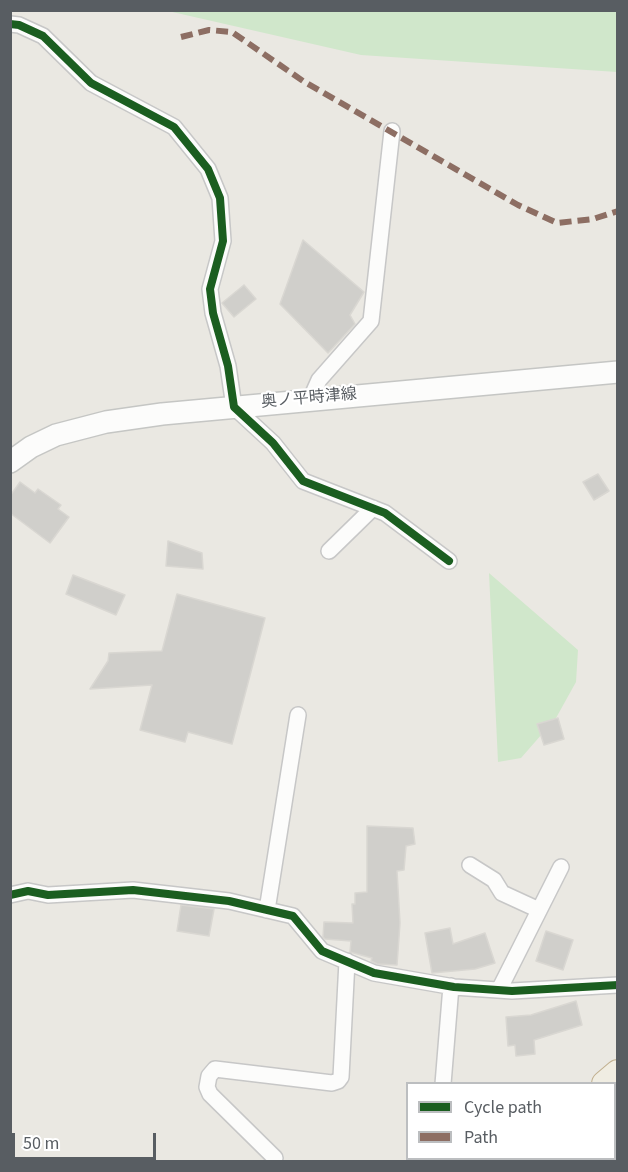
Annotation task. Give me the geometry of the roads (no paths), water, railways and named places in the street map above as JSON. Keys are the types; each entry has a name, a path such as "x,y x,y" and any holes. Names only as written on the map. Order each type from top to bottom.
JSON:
{"main road":[{"name":"奥ノ平時津線","path":"10,462 31,447 56,435 106,422 311,398 618,372"}],"street":[{"path":"10,24 19,25 43,36 91,83 174,127 208,169 220,198 223,241 210,289 213,314 228,366 234,406 273,443 303,481 385,513 449,561"},
{"path":"311,398 319,380 371,321 392,131"},
{"path":"329,551 373,508"},
{"path":"267,910 298,715"},
{"path":"470,865 494,880 502,893 539,910"},
{"path":"499,990 561,867"},
{"path":"10,895 28,891 48,896 133,890 229,901 292,916 322,951 374,973 451,986 499,990 618,985"},
{"path":"275,1158 210,1094 207,1087 209,1076 215,1069 332,1083 338,1080 341,1077 347,962"},
{"path":"443,1082 451,986"}]}
